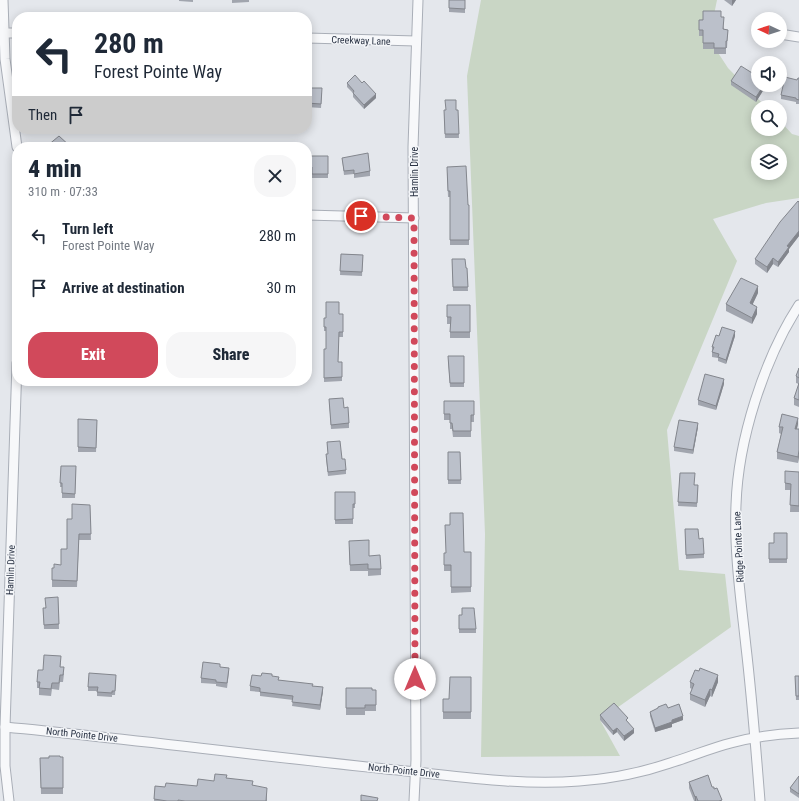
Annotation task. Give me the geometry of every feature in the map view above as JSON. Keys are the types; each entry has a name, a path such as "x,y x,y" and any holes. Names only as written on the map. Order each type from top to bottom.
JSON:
{"street":[{"path":"3,0 5,59 12,110"},
{"name":"Hamlin Drive","path":"414,801 413,147 418,0"},
{"path":"3,33 12,33"},
{"path":"787,35 799,37"},
{"name":"Creekway Lane","path":"312,38 416,42"},
{"path":"312,215 414,218"},
{"name":"Ridge Pointe Lane","path":"760,801 736,535 738,488 747,434 756,400 768,366 799,304"},
{"name":"Hamlin Drive","path":"9,801 5,766 5,727 16,386"},
{"name":"North Pointe Drive","path":"5,727 333,763 505,781 539,783 580,781 639,772 731,743 755,738 799,733"}],"green space":[{"path":"481,0 717,0 709,39 728,68 759,100 751,100 751,136 787,136 787,129 792,134 799,136 799,198 766,203 713,219 737,261 667,430 679,570 725,574 731,627 600,720 620,756 481,757 485,534 467,76"}],"building":[{"path":"449,0 465,0 465,9 449,8"},
{"path":"703,11 721,11 721,17 724,17 723,29 728,30 726,48 714,48 714,43 703,43 703,30 699,30 699,20 703,20"},
{"path":"741,66 751,72 751,92 759,92 756,97 731,81"},
{"path":"355,75 362,83 364,81 376,94 364,105 353,93 354,91 347,83"},
{"path":"787,78 797,80 799,78 799,100 781,95 782,92 787,92"},
{"path":"312,88 322,88 321,104 312,103"},
{"path":"445,100 456,100 459,134 445,134"},
{"path":"59,136 66,142 52,142"},
{"path":"368,153 370,171 354,174 354,170 344,171 342,158"},
{"path":"312,156 328,156 328,174 312,174"},
{"path":"466,166 469,205 469,240 450,240 450,191 448,191 447,167"},
{"path":"798,201 799,231 787,246 789,247 778,262 773,258 767,267 755,259 780,222"},
{"path":"341,254 363,255 362,272 340,271"},
{"path":"452,259 465,259 468,287 453,287"},
{"path":"741,278 758,286 750,303 757,307 752,318 726,304"},
{"path":"326,302 339,302 339,314 343,314 343,332 339,332 338,362 342,362 342,377 324,378 326,327 324,327 324,318 326,318"},
{"path":"447,305 470,305 470,332 450,332 451,317 447,317"},
{"path":"722,327 735,331 726,360 718,357 719,354 712,352 716,335 719,336"},
{"path":"448,356 464,356 464,383 450,383"},
{"path":"799,368 799,378 796,376"},
{"path":"705,374 724,379 716,406 698,400"},
{"path":"799,383 799,400 794,398"},
{"path":"343,398 344,408 348,407 349,423 331,425 329,399"},
{"path":"444,401 474,401 474,415 471,415 471,431 453,431 452,423 450,423 450,414 444,414"},
{"path":"782,414 798,418 795,429 799,429 798,457 777,452 783,427 779,427"},
{"path":"78,419 97,420 96,448 78,447"},
{"path":"679,420 698,423 693,450 674,447"},
{"path":"340,441 342,459 345,459 346,470 328,472 326,454 328,454 327,442"},
{"path":"448,452 460,452 461,480 448,480"},
{"path":"61,466 76,466 75,494 62,493 62,483 60,483"},
{"path":"785,471 799,472 799,506 790,505 791,484 785,483"},
{"path":"680,473 695,473 694,485 698,485 697,503 678,502"},
{"path":"335,492 355,492 353,519 335,520"},
{"path":"72,504 90,505 91,534 79,534 77,581 52,580 52,568 54,568 54,564 61,565 61,549 67,549 67,519 72,519"},
{"path":"450,513 463,513 464,552 471,552 471,587 451,587 451,565 444,565 444,553 446,553 445,525 450,525"},
{"path":"685,529 698,529 699,539 703,538 704,554 686,555"},
{"path":"774,533 787,533 787,559 769,559 769,543 774,543"},
{"path":"369,540 369,556 380,555 381,569 368,569 368,564 350,565 349,541"},
{"path":"58,597 59,624 44,625 43,608 46,608 45,598"},
{"path":"462,608 474,608 476,629 459,629 459,615 462,615"},
{"path":"44,655 61,656 60,667 64,667 63,675 60,675 59,683 52,683 51,689 39,688 40,682 37,682 38,670 43,670"},
{"path":"203,662 220,664 220,667 229,668 227,683 201,678"},
{"path":"700,668 718,675 712,690 710,689 705,700 690,694 694,684 690,682 695,670 699,671"},
{"path":"89,673 116,675 115,691 112,691 112,693 97,692 98,687 88,687"},
{"path":"262,673 272,674 272,676 279,677 278,680 313,684 312,686 323,687 320,705 292,702 293,696 260,692 260,688 250,686 252,675 261,676"},
{"path":"795,676 799,676 799,696 796,696"},
{"path":"450,677 471,677 471,712 443,712 443,699 449,699"},
{"path":"346,688 372,688 372,690 376,690 376,705 365,705 365,708 346,708"},
{"path":"614,703 628,718 626,720 634,729 624,736 617,728 613,731 600,715"},
{"path":"666,704 668,708 679,704 683,716 655,728 650,712"},
{"path":"49,756 63,757 63,788 41,788 40,758 49,758"},
{"path":"215,774 227,775 226,778 253,781 252,785 267,788 266,801 167,801 154,799 155,786 165,787 166,783 197,786 198,779 214,781"},
{"path":"708,775 712,787 714,787 714,789 717,788 722,800 698,801 696,796 695,797 689,782"},
{"path":"799,776 799,794 790,788"},
{"path":"361,795 378,798 377,801 361,801"}],"route":[{"path":"361,216 414,218 415,679"}]}
